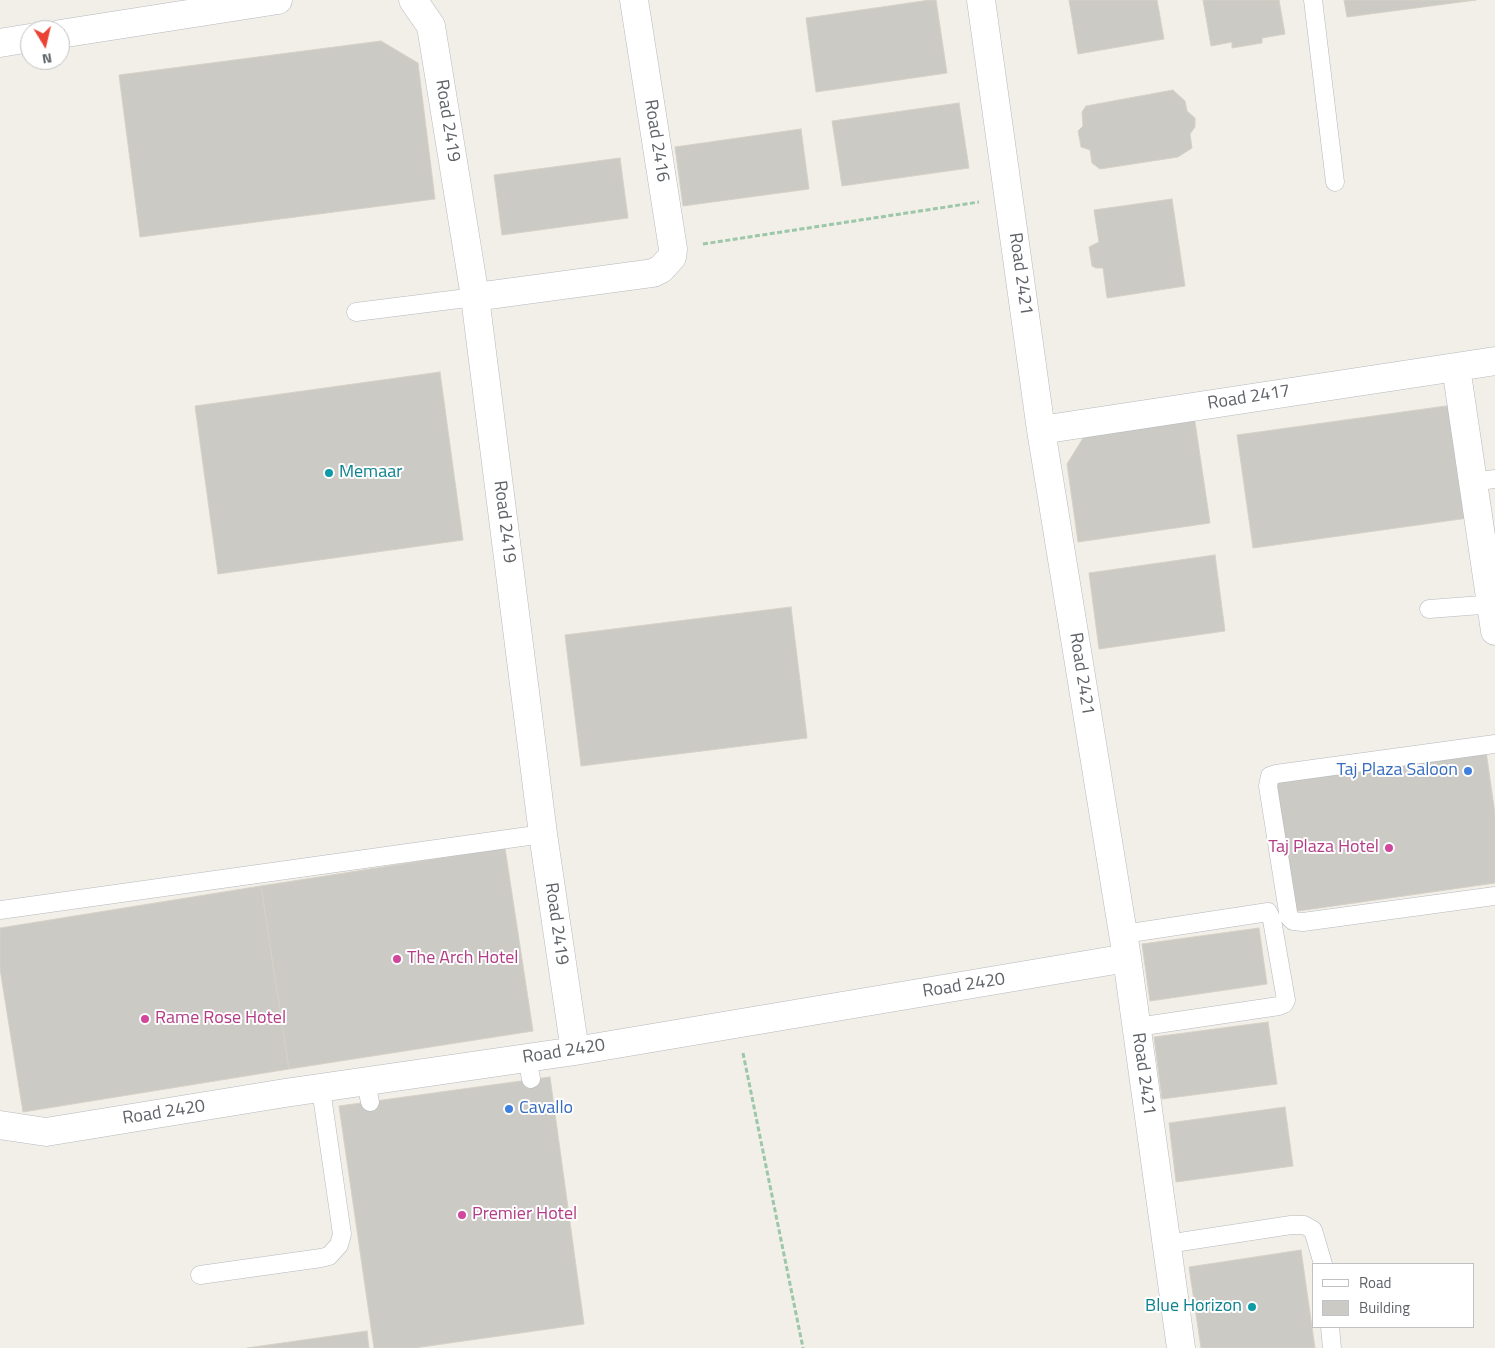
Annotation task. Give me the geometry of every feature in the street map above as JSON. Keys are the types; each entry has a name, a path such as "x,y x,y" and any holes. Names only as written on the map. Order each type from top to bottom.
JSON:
{"street":[{"path":"70,32 278,0"},
{"name":"Road 2419","path":"413,0 431,26 475,297 543,834 575,1051"},
{"name":"Road 2416","path":"634,0 673,249"},
{"name":"Road 2421","path":"981,0 1041,430 1126,946 1181,1348"},
{"path":"0,43 20,40"},
{"path":"475,297 653,273 667,264 672,257 673,249"},
{"name":"Road 2417","path":"1041,430 1495,361"},
{"path":"1456,367 1484,480 1495,631"},
{"name":"Road 2420","path":"0,1125 46,1132 286,1093 321,1089 368,1092 529,1068 575,1051 737,1024 1126,946"}],"lane":[{"path":"1313,0 1336,182"},
{"path":"356,312 475,297"},
{"path":"1429,609 1493,604"},
{"path":"1495,744 1276,774 1270,776 1268,786 1288,912 1289,917 1293,921 1303,922 1495,896"},
{"path":"0,910 543,834"},
{"path":"1126,946 1268,912 1272,920 1286,1000 1280,1006 1137,1027"},
{"path":"200,1275 321,1258 329,1256 339,1245 342,1234 321,1089"},
{"path":"1167,1244 1291,1225 1304,1225 1313,1230 1323,1263"},
{"path":"1330,1328 1332,1348"}],"path":[{"path":"673,249 1009,197"},
{"path":"737,1024 804,1348"}],"building":[{"path":"936,0 947,73 816,92 806,18"},
{"path":"1069,0 1157,0 1164,39 1078,54"},
{"path":"1203,0 1279,0 1285,34 1262,38 1262,43 1232,48 1232,42 1211,46"},
{"path":"1344,0 1476,0 1347,17"},
{"path":"381,41 418,63 435,199 140,237 119,75"},
{"path":"1173,90 1185,101 1187,111 1195,118 1195,127 1190,134 1192,148 1178,157 1100,169 1092,163 1090,150 1081,147 1078,131 1083,126 1082,112 1086,106"},
{"path":"959,103 969,168 842,186 832,121"},
{"path":"801,129 809,189 683,206 675,147"},
{"path":"620,158 628,218 502,235 494,175"},
{"path":"1172,199 1185,286 1107,298 1103,268 1092,266 1089,247 1099,242 1094,210"},
{"name":"Memaar","path":"440,372 463,540 218,574 195,406"},
{"path":"1453,405 1468,518 1253,548 1237,435"},
{"path":"1194,415 1210,523 1078,542 1067,464 1088,430"},
{"path":"1215,555 1225,631 1099,649 1089,573"},
{"path":"791,607 807,738 581,766 565,635"},
{"name":"Taj Plaza Hotel","path":"1486,751 1495,814 1495,883 1291,912 1273,782"},
{"name":"The Arch Hotel","path":"505,848 533,1031 289,1069 261,886"},
{"name":"Rame Rose Hotel","path":"261,886 289,1069 23,1112 0,969 0,928"},
{"path":"1259,928 1267,984 1150,1001 1142,944"},
{"path":"1268,1022 1277,1084 1162,1099 1154,1037"},
{"name":"Premier Hotel","path":"550,1077 584,1324 414,1348 374,1348 339,1106"},
{"path":"1285,1107 1293,1166 1176,1182 1169,1123"},
{"name":"Blue Horizon","path":"1301,1250 1315,1348 1201,1348 1189,1267"},
{"path":"367,1331 369,1348 247,1348"}],"place":[{"name":"Memaar","path":"329,473"},
{"name":"Taj Plaza Saloon","path":"1468,771"},
{"name":"Taj Plaza Hotel","path":"1389,848"},
{"name":"The Arch Hotel","path":"397,959"},
{"name":"Rame Rose Hotel","path":"145,1019"},
{"name":"Cavallo","path":"509,1109"},
{"name":"Premier Hotel","path":"462,1215"},
{"name":"Blue Horizon","path":"1252,1307"}]}
